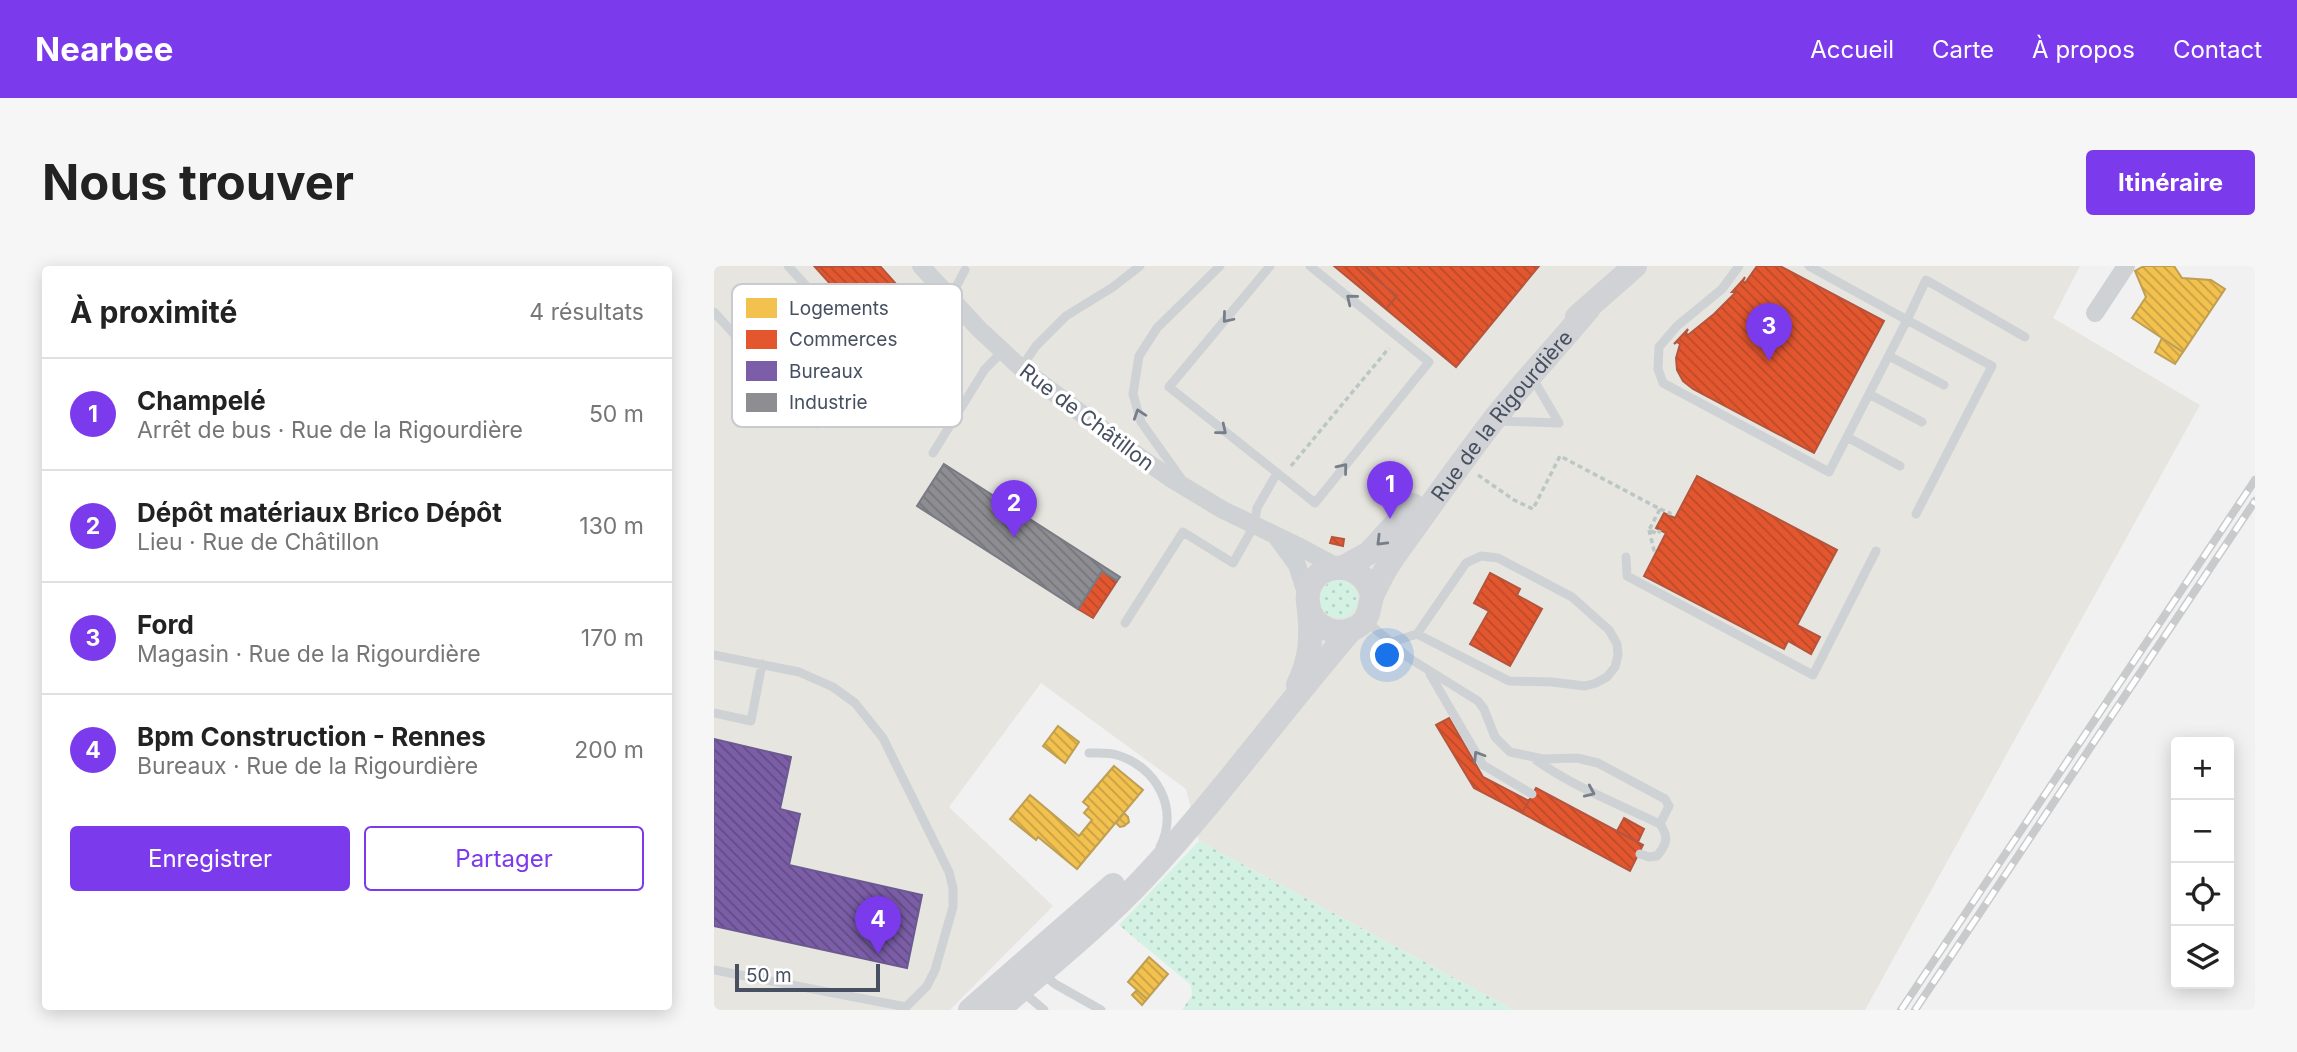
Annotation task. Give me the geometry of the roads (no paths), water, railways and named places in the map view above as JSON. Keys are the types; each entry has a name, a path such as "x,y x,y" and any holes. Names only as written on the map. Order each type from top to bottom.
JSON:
{"street":[{"name":"Rue de Châtillon","path":"921,266 937,284"},
{"name":"Rue de la Rigourdière","path":"1341,567 1369,553 1380,543 1428,488 1524,368 1556,334 1635,266"},
{"path":"2095,313 2126,266"},
{"name":"Rue de la Rigourdière","path":"1372,596 1387,566 1493,421 1589,308"},
{"name":"Rue de Châtillon","path":"962,311 1021,368 1130,450 1190,491 1254,526 1341,567"},
{"name":"Rue de Châtillon","path":"1276,537 1297,565 1308,603"},
{"path":"998,1010 1021,990 1039,968 1092,928 1141,881 1235,773 1290,701 1369,612 1372,596 1363,577 1341,567 1317,576 1308,603 1311,630 1309,656 1290,701"},
{"path":"1308,603 1319,625 1327,629 1335,632 1359,625"},
{"path":"970,1010 1165,837 1207,805"}],"lane":[{"path":"788,266 805,284"},
{"path":"1021,368 1036,346 1066,316 1113,287 1140,266"},
{"path":"1190,491 1141,422 1133,394 1139,356 1157,328 1220,266"},
{"path":"1270,266 1169,387 1315,503 1429,362 1310,266"},
{"path":"1739,266 1722,289 1678,326 1659,347 1658,369 1663,383 1829,472 1926,280 2025,337"},
{"path":"1809,266 1992,366 1916,514"},
{"path":"958,284 965,270"},
{"path":"714,312 732,332"},
{"path":"962,406 985,369 1002,352"},
{"path":"1889,356 1944,385"},
{"path":"1493,421 1559,423 1531,375"},
{"path":"1869,394 1922,422"},
{"path":"933,453 949,427"},
{"path":"1847,437 1900,466"},
{"path":"1125,622 1183,532 1233,562 1254,526 1257,508 1280,476"},
{"path":"1626,557 1628,576 1813,675 1876,551"},
{"path":"1392,642 1417,634 1466,563 1481,556 1498,558 1572,597 1609,630 1617,645 1618,655 1615,667 1607,677 1585,686 1509,681 1417,634"},
{"path":"1359,625 1392,642 1409,658 1482,705 1492,732 1504,748 1516,754 1542,760 1577,758 1598,763 1665,799 1669,806 1660,824"},
{"path":"1392,642 1393,659"},
{"path":"714,655 799,672 833,687 855,703 883,738 949,872 953,888 953,907 935,970 927,986 904,1009 714,970"},
{"path":"714,713 751,721 762,664"},
{"path":"1428,671 1483,765 1532,794"},
{"path":"1089,753 1116,754 1138,764 1156,781 1165,799 1169,818 1165,837 1157,853 1108,902 1092,928"},
{"path":"1531,757 1575,785 1660,824 1667,839 1663,848 1657,856 1640,854"},
{"path":"1058,934 1039,968 1055,984 1101,1010"},
{"path":"1021,990 1044,1010"}],"railway":[{"path":"1901,1010 2255,480"},
{"path":"1915,1010 2255,501"}],"place":[{"name":"Ford","path":"1769,361"},
{"name":"Champelé","path":"1390,519"},
{"name":"Dépôt matériaux Brico Dépôt","path":"1014,538"},
{"name":"Bpm Construction - Rennes","path":"878,954"}]}
